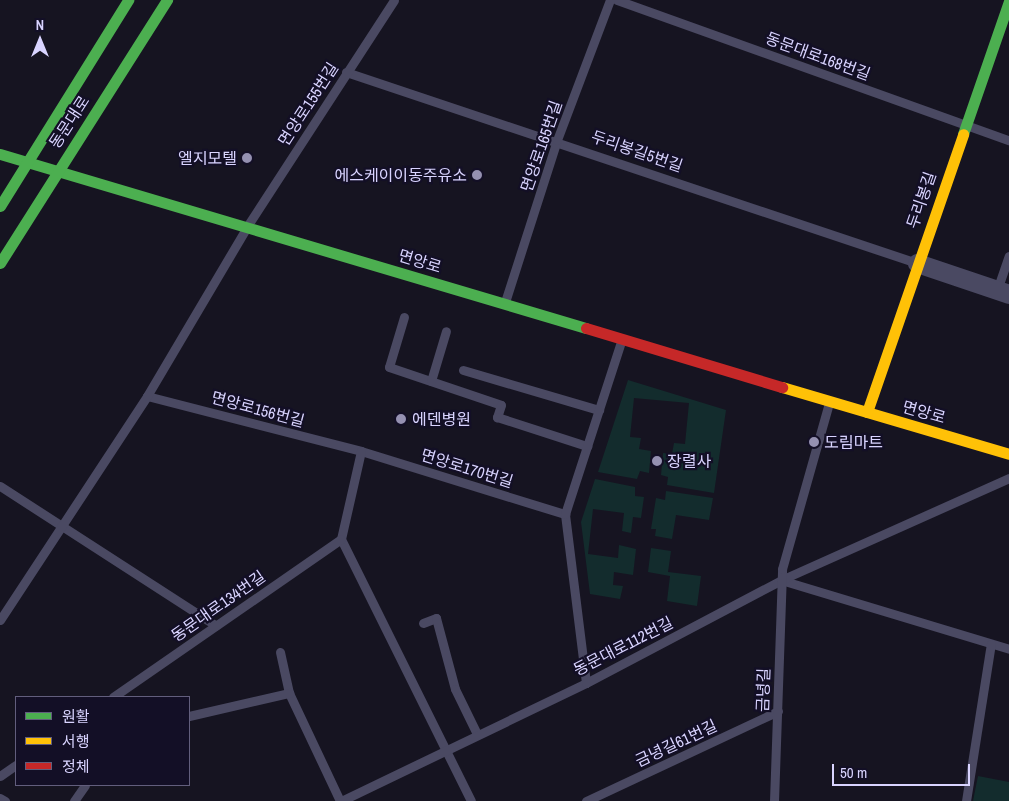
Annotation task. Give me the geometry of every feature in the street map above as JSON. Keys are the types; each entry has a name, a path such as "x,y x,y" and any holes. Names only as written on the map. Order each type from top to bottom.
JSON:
{"main road":[{"name":"동문대로","path":"0,206 128,0"},
{"name":"동문대로","path":"0,263 167,0"},
{"name":"두리봉길","path":"868,412 964,125 1009,1"},
{"name":"면앙로","path":"0,154 248,225 505,304 1009,454"}],"street":[{"path":"917,263 1003,292"}],"lane":[{"name":"면앙로155번길","path":"248,225 394,0"},
{"name":"면앙로165번길","path":"505,304 557,140 610,0"},
{"name":"동문대로168번길","path":"617,0 1009,140"},
{"name":"두리봉길5번길","path":"346,72 557,140 917,263"},
{"path":"0,620 63,527 147,396 248,225"},
{"path":"1003,292 1009,256"},
{"path":"404,318 389,367 501,405 497,417 587,446"},
{"path":"431,380 446,331"},
{"path":"586,683 565,514 622,339"},
{"path":"463,370 599,410"},
{"name":"면앙로156번길","path":"147,396 361,451"},
{"path":"830,400 781,580 1009,649"},
{"path":"361,451 340,539 470,801"},
{"name":"면앙로170번길","path":"361,451 565,514"},
{"name":"동문대로112번길","path":"280,652 289,693 341,801 586,683 781,580 1009,478"},
{"path":"0,486 216,626"},
{"name":"동문대로134번길","path":"114,696 340,539"},
{"name":"금녕길","path":"774,801 781,580"},
{"path":"422,622 436,618 456,689 477,734"},
{"path":"966,801 991,644"},
{"path":"190,716 289,693"},
{"name":"금녕길61번길","path":"586,801 778,711"},
{"path":"0,776 15,766"},
{"path":"74,801 84,786"},
{"path":"0,798 4,801"}],"green space":[{"path":"628,380 726,410 714,493 667,485 668,477 661,475 663,453 672,454 674,443 685,444 689,403 634,398 630,437 641,438 639,449 651,451 649,473 640,471 637,479 598,472"},
{"path":"595,479 635,487 635,496 644,497 641,518 633,517 631,533 622,531 624,513 593,509 588,554 618,558 619,545 636,549 633,575 614,572 613,585 623,586 620,599 590,594 581,522"},
{"path":"666,491 713,498 709,520 676,515 672,539 655,536 656,529 651,529 656,498 665,500"},
{"path":"651,548 671,551 668,572 701,576 697,606 667,601 670,576 648,572"},
{"path":"978,776 1009,782 1009,801 973,801"}],"traffic: fast":[{"path":"0,206 128,0"},
{"path":"0,263 167,0"},
{"path":"963,134 1009,1"},
{"path":"0,154 586,328"}],"traffic: slow":[{"path":"867,412 963,134"},
{"path":"782,387 1009,454"}],"traffic: jam":[{"path":"586,328 782,387"}],"place":[{"name":"엘지모텔","path":"247,158"},
{"name":"에스케이이동주유소","path":"477,175"},
{"name":"에덴병원","path":"401,419"},
{"name":"도림마트","path":"814,442"},
{"name":"장렬사","path":"657,461"}]}
